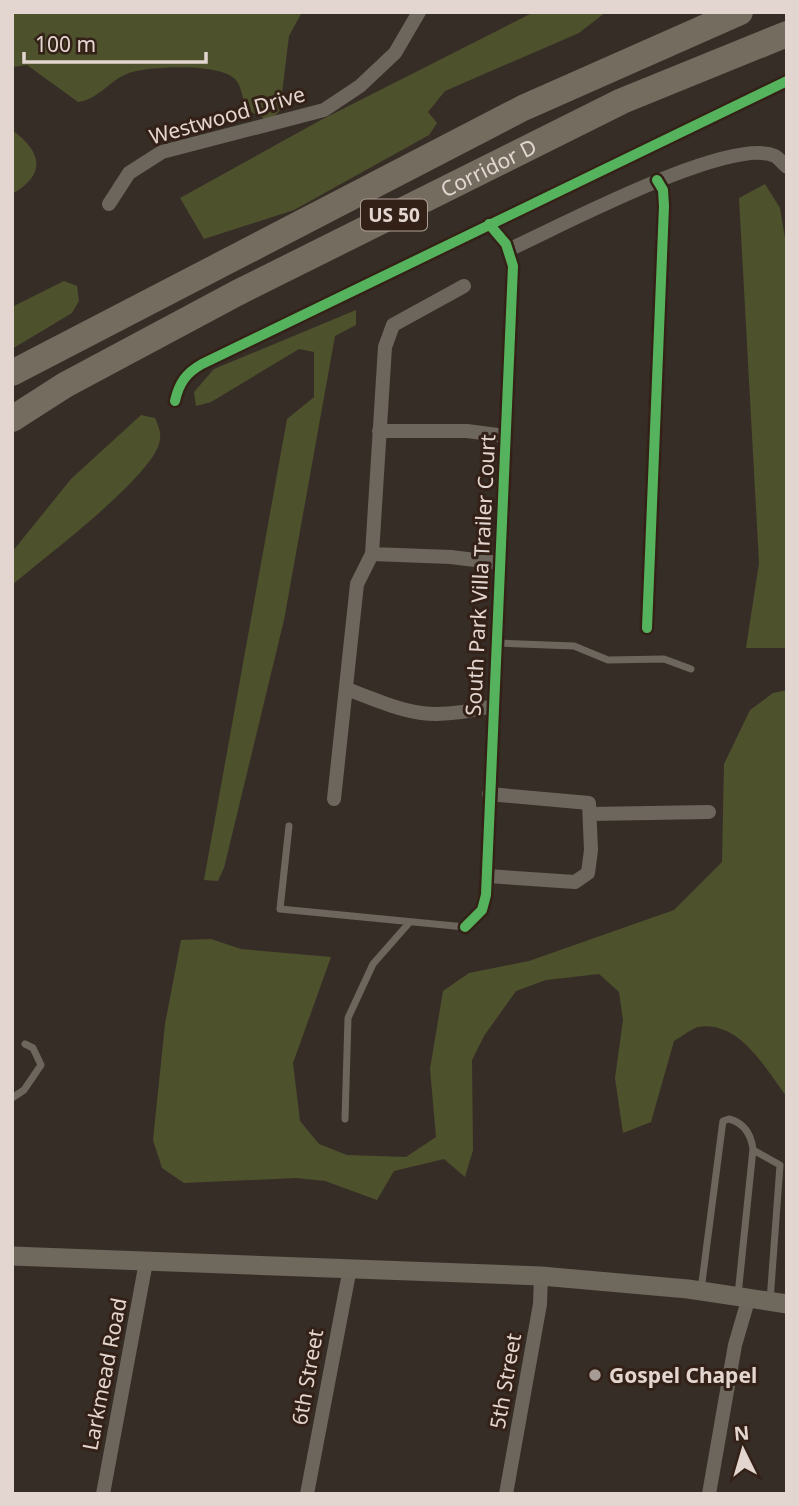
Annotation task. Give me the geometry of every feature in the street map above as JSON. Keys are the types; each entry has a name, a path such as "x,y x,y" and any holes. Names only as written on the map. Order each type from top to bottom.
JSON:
{"highway":[{"name":"Corridor D","path":"12,373 523,108 740,12"},
{"name":"Corridor D","path":"12,419 65,385 237,293 584,120 787,34"}],"main road":[{"path":"12,1256 541,1276 701,1291 778,1302"}],"street":[{"name":"Westwood Drive","path":"108,204 129,173 162,152 324,110 360,86 395,53 419,12"},
{"path":"175,401 178,387 188,371 787,81"},
{"path":"508,250 683,170 754,153 774,156 787,167"},
{"path":"647,628 664,206 663,190 657,180"},
{"name":"South Park Villa Trailer Court","path":"465,927 482,910 486,876 513,266 508,250 489,224"},
{"path":"334,799 357,584 372,554 385,347 393,325 464,286"},
{"path":"379,431 467,431 505,436"},
{"path":"372,554 451,557 499,563"},
{"path":"347,689 427,716 454,715 493,706"},
{"path":"486,876 575,882 584,878 591,850 589,803 489,794"},
{"path":"590,814 709,812"},
{"name":"Larkmead Road","path":"103,1494 146,1262"},
{"name":"6th Street","path":"307,1494 350,1269"},
{"name":"5th Street","path":"506,1494 540,1304 541,1276"},
{"path":"709,1494 744,1296"}],"lane":[{"path":"496,642 574,646 608,660 664,659 691,668"},
{"path":"289,825 280,909 465,927"},
{"path":"345,1119 348,1018 373,964 409,923"},
{"path":"12,1098 24,1090 41,1065 33,1048 25,1044"},
{"path":"701,1291 723,1121 729,1119 741,1124 749,1133 753,1150 744,1296"},
{"path":"753,1150 783,1166 778,1302"}],"green space":[{"path":"12,12 302,12 289,36 280,110 270,122 246,109 235,79 215,70 200,68 152,69 129,73 92,97 78,102 27,65 12,67"},
{"path":"534,12 606,12 579,33 445,91 428,112 437,123 429,135 294,210 204,239 180,198 319,121"},
{"path":"12,130 30,146 36,163 31,179 12,194"},
{"path":"765,184 780,208 787,250 787,648 746,648 759,563 739,198"},
{"path":"64,281 77,286 79,301 72,313 12,349 12,307"},
{"path":"356,310 356,325 335,336 284,620 224,868 218,881 204,880 287,419 314,397 314,352 299,349 211,402 196,406 194,392 214,369"},
{"path":"141,415 155,418 160,431 159,444 151,459 116,497 12,585 12,552 71,479"},
{"path":"787,690 787,1097 761,1061 739,1039 727,1031 698,1027 674,1041 651,1122 623,1133 615,1078 623,1020 619,992 599,974 546,980 516,991 484,1036 472,1060 473,1150 465,1177 444,1159 394,1171 377,1200 325,1181 296,1178 184,1183 162,1168 153,1140 165,1024 181,940 211,939 241,949 331,957 293,1063 300,1121 319,1144 347,1155 406,1157 436,1137 430,1069 443,991 469,973 529,961 674,910 722,862 724,764 750,710 773,693"}],"cycle path":[{"path":"175,401 184,379 202,364 787,81"},
{"path":"647,628 664,206 663,190 657,180"},
{"path":"465,927 482,910 486,895 513,266 506,244 489,224"}],"place":[{"name":"Gospel Chapel","path":"595,1375"}]}
